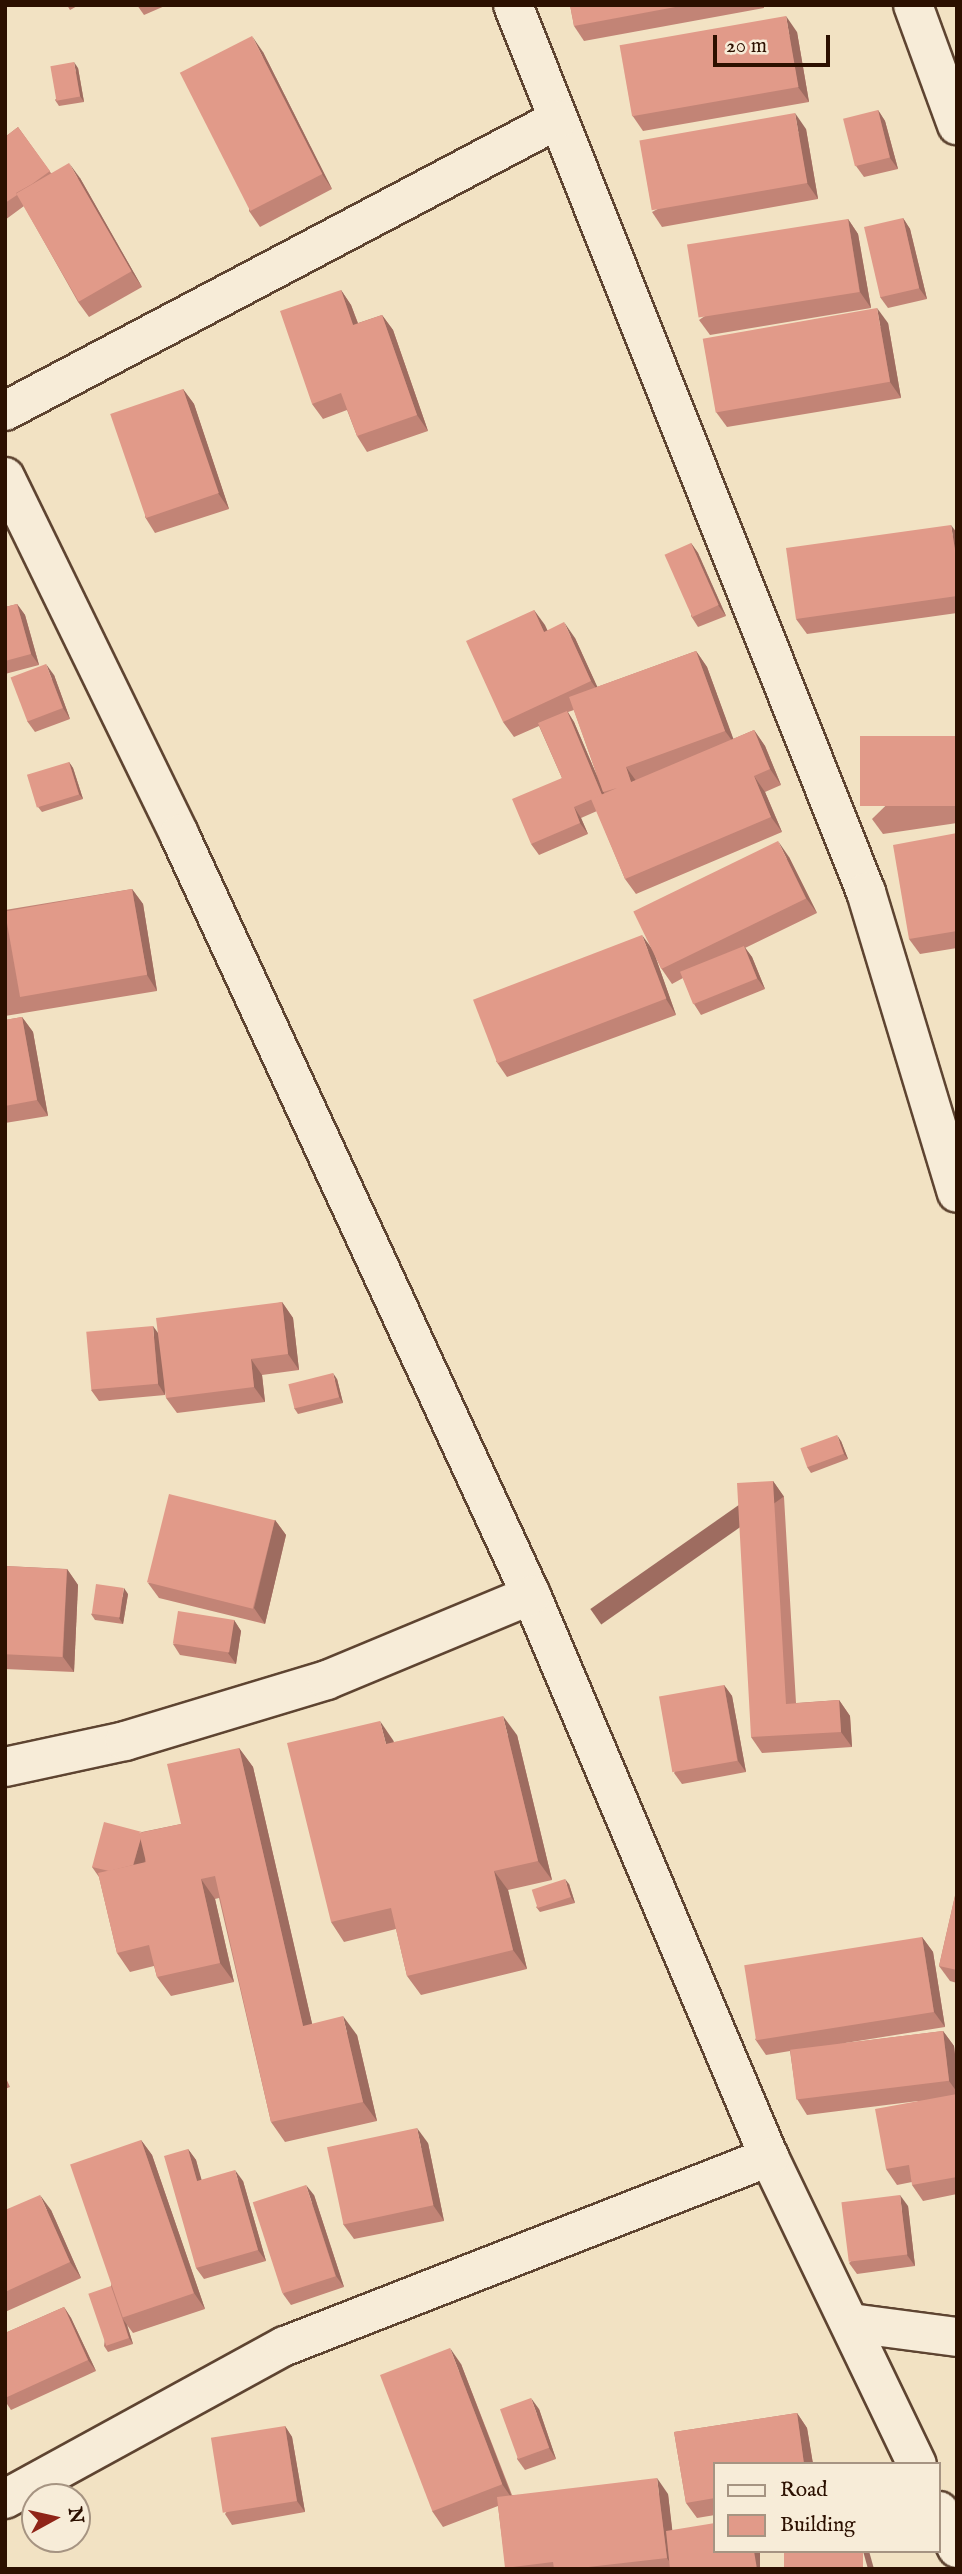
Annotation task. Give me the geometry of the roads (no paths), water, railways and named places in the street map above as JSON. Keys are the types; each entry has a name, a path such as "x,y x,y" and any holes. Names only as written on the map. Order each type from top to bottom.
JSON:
{"street":[{"path":"513,5 866,892 957,1193"},
{"path":"913,5 957,125"},
{"path":"5,411 557,120"},
{"path":"5,477 179,834 531,1595 769,2157 916,2462"},
{"path":"5,1767 125,1741 327,1680 531,1595"},
{"path":"5,2499 285,2346 769,2157"},
{"path":"851,2323 957,2337"},
{"path":"941,2515 957,2548"}]}
